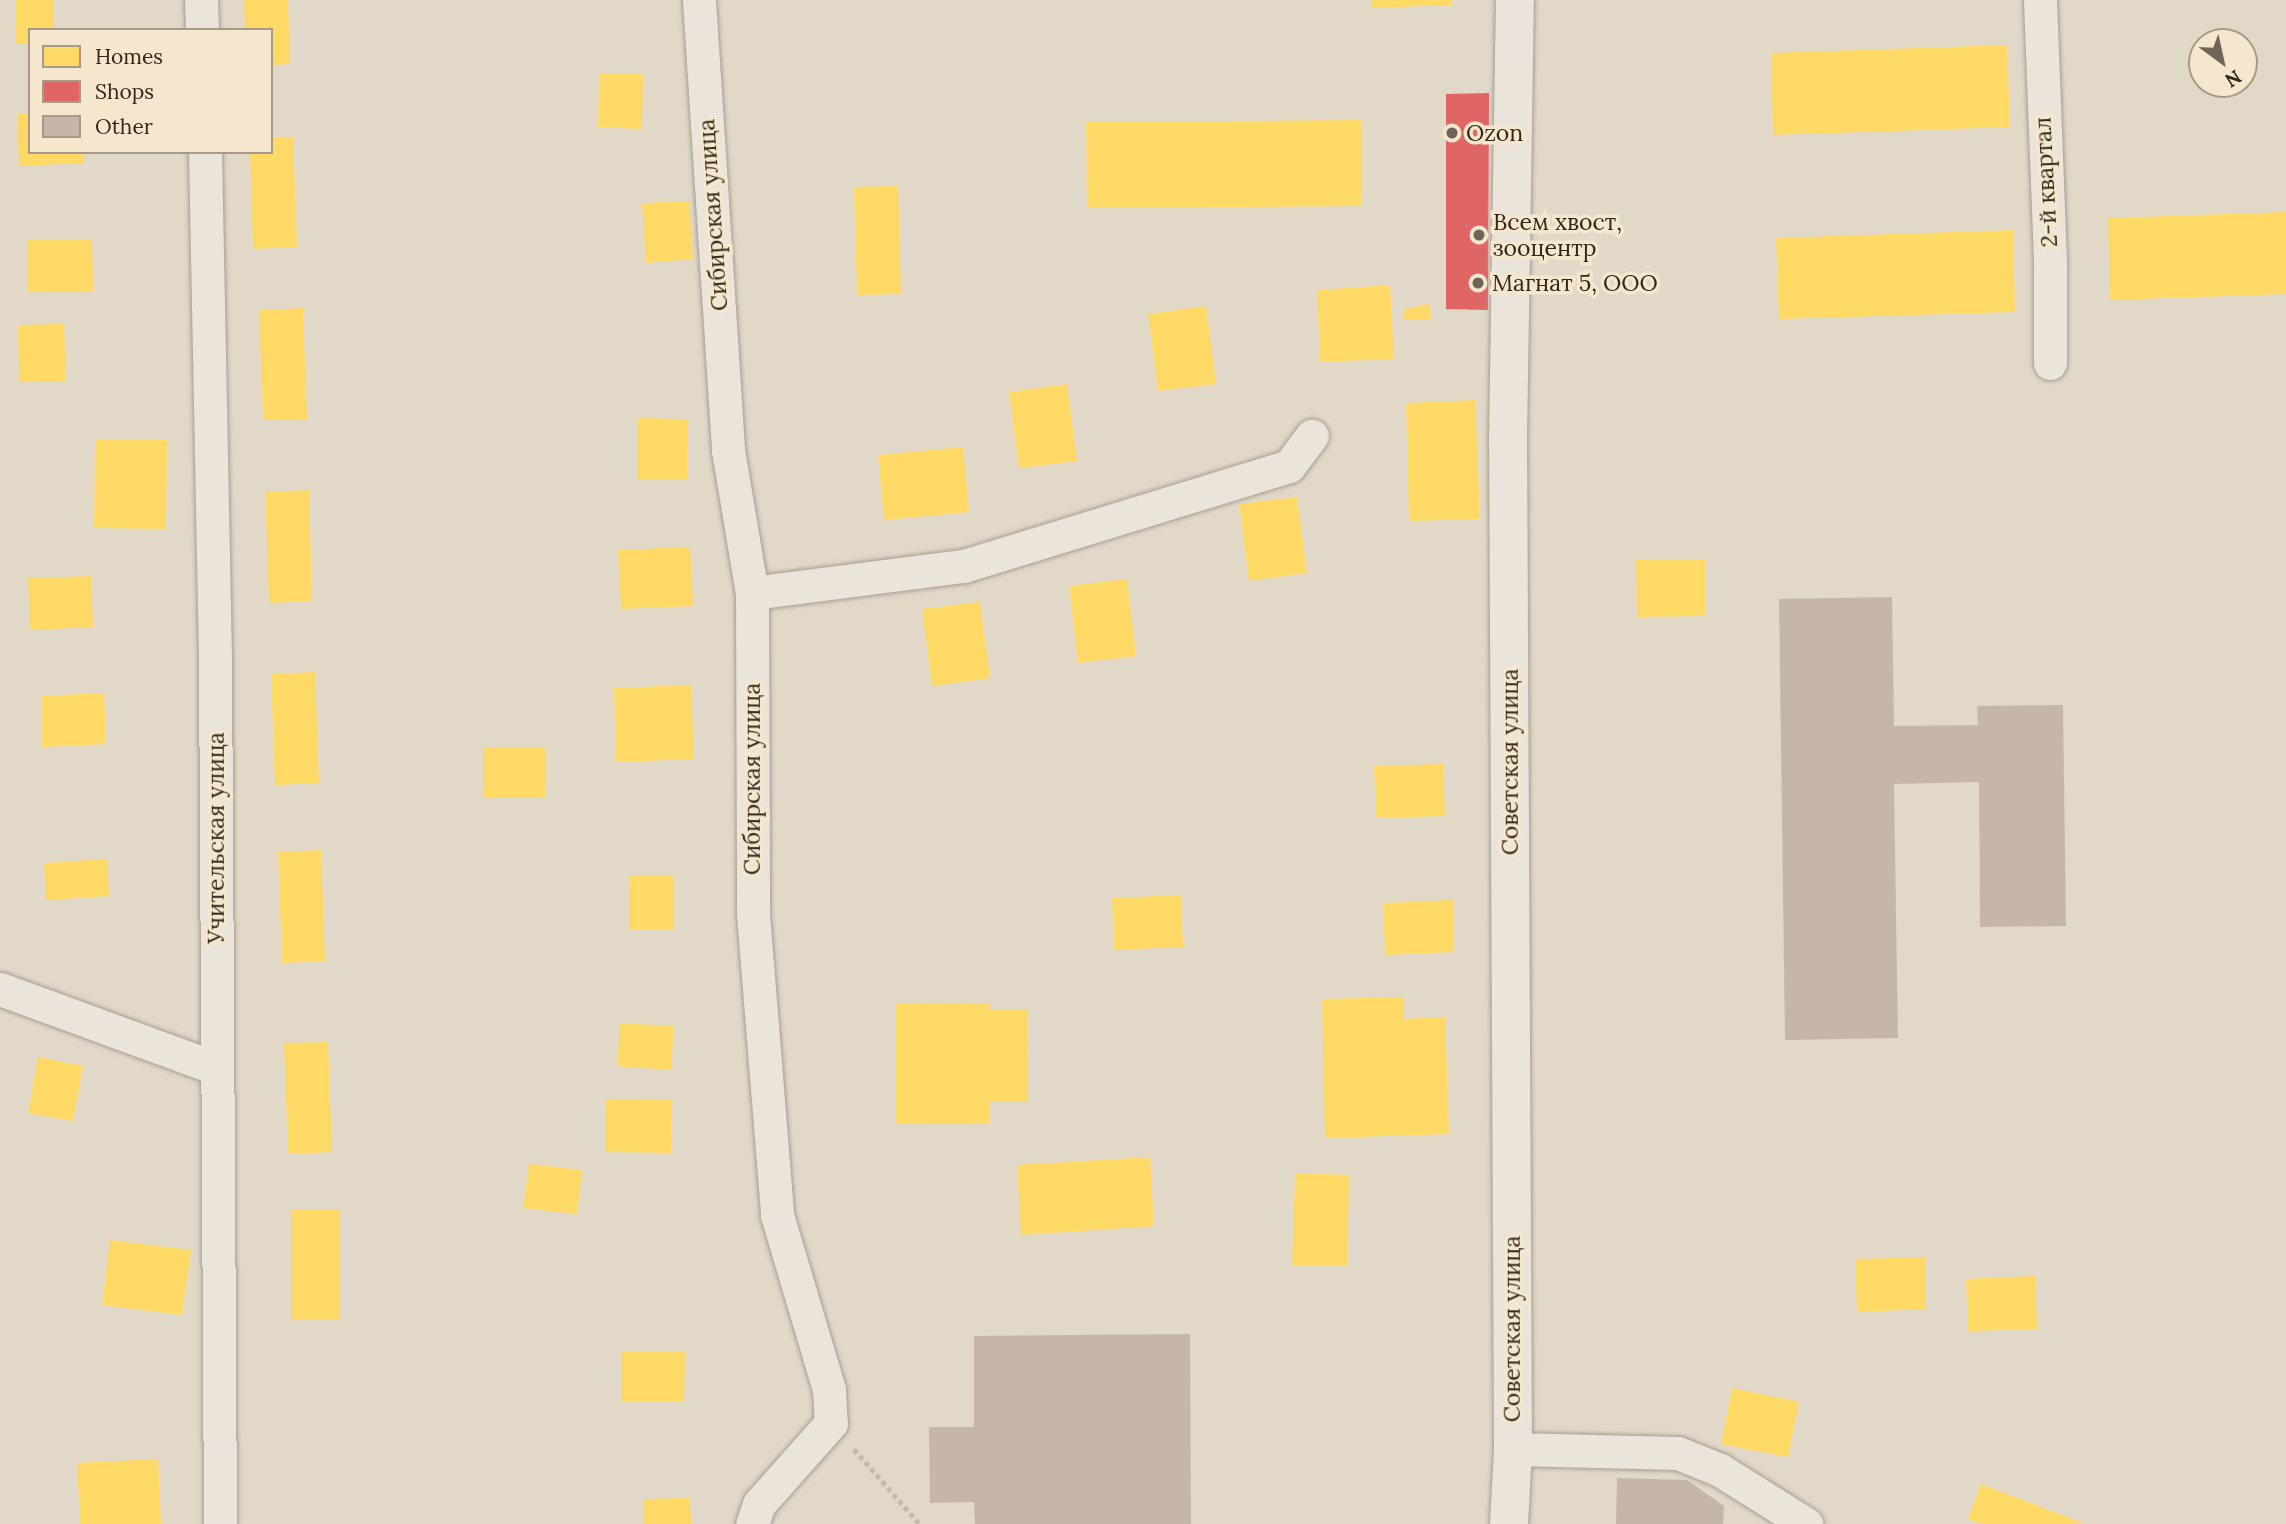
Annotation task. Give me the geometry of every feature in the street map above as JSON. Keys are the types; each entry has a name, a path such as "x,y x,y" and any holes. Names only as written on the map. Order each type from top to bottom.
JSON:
{"main road":[{"name":"Советская улица","path":"1509,1524 1513,1449 1508,440 1515,0"}],"street":[{"path":"201,0 202,28"},
{"name":"Сибирская улица","path":"699,0 728,450 752,593 752,914 777,1215 829,1389 831,1423"},
{"name":"2-й квартал","path":"2040,0 2050,264 2050,363"},
{"name":"Учительская улица","path":"205,154 215,657 220,1524"},
{"path":"752,593 964,566 1289,466 1312,436"},
{"path":"0,989 216,1068"},
{"path":"752,1524 759,1504 831,1423"},
{"path":"1513,1449 1678,1453 1720,1471 1806,1524"}],"path":[{"path":"831,1423 920,1524"}],"building: Homes":[{"path":"15,0 53,0 53,28 28,28 28,44 16,44"},
{"path":"244,0 288,0 290,64 273,65 273,28 245,28"},
{"path":"1371,0 1451,0 1451,5 1371,8"},
{"path":"2007,45 2010,127 1773,135 1771,53"},
{"path":"599,74 643,74 642,129 598,127"},
{"path":"17,114 28,114 28,154 83,154 83,163 19,166"},
{"path":"1361,120 1362,206 1087,208 1086,122"},
{"path":"273,137 293,137 297,247 253,249 250,154 273,154"},
{"path":"898,186 901,294 857,295 854,187"},
{"path":"689,201 693,259 646,263 642,203"},
{"path":"2286,212 2286,294 2110,300 2108,218"},
{"path":"2013,230 2015,312 1779,319 1776,238"},
{"path":"92,239 93,291 28,292 28,240"},
{"path":"1390,285 1394,359 1320,362 1317,290"},
{"path":"1429,304 1431,319 1403,320 1404,309"},
{"path":"1206,306 1216,384 1158,391 1148,314"},
{"path":"303,308 307,419 263,420 259,310"},
{"path":"64,324 66,381 19,382 18,325"},
{"path":"1067,384 1077,461 1019,468 1009,392"},
{"path":"1475,400 1480,519 1409,521 1406,403"},
{"path":"638,418 688,419 687,480 637,480"},
{"path":"95,439 167,439 166,529 94,528"},
{"path":"963,447 969,512 884,520 878,455"},
{"path":"309,490 312,601 269,603 265,492"},
{"path":"1297,497 1307,573 1249,581 1239,504"},
{"path":"690,547 693,606 621,609 618,550"},
{"path":"1705,559 1706,616 1637,617 1636,560"},
{"path":"91,576 93,627 30,630 28,578"},
{"path":"1127,579 1136,656 1078,663 1069,586"},
{"path":"980,602 990,678 932,686 922,609"},
{"path":"315,672 319,783 275,785 271,674"},
{"path":"691,685 694,759 616,762 614,688"},
{"path":"104,693 106,744 42,747 41,696"},
{"path":"483,747 545,747 546,797 483,797"},
{"path":"1443,764 1445,816 1376,818 1374,766"},
{"path":"321,850 325,961 282,963 278,852"},
{"path":"107,859 109,896 46,900 44,863"},
{"path":"630,875 674,875 673,929 629,929"},
{"path":"1181,895 1183,947 1114,950 1112,898"},
{"path":"1453,900 1454,952 1385,955 1383,903"},
{"path":"1404,997 1404,1019 1445,1017 1449,1134 1325,1138 1322,999"},
{"path":"989,1003 989,1010 1027,1010 1028,1102 989,1102 989,1123 896,1124 896,1004"},
{"path":"620,1023 674,1026 671,1070 617,1066"},
{"path":"328,1042 332,1152 288,1154 284,1043"},
{"path":"38,1057 83,1066 73,1121 28,1113"},
{"path":"606,1099 672,1100 671,1153 605,1152"},
{"path":"1150,1157 1154,1226 1021,1235 1017,1165"},
{"path":"529,1164 582,1170 577,1214 523,1208"},
{"path":"1295,1173 1349,1175 1347,1266 1292,1265"},
{"path":"291,1209 340,1209 340,1320 291,1320"},
{"path":"110,1240 191,1250 182,1315 102,1305"},
{"path":"1925,1257 1926,1309 1857,1312 1855,1259"},
{"path":"2035,1276 2037,1329 1968,1331 1966,1279"},
{"path":"621,1351 685,1351 684,1402 621,1402"},
{"path":"1732,1388 1799,1402 1788,1457 1721,1444"},
{"path":"158,1459 161,1524 80,1524 77,1463"},
{"path":"1981,1484 2085,1524 1982,1524 1968,1519"},
{"path":"690,1498 691,1524 644,1524 643,1499"}],"building: Shops":[{"path":"1489,93 1488,310 1446,309 1446,94"}],"building: Other":[{"path":"1892,597 1894,726 1978,725 1977,706 2063,705 2066,926 1980,927 1979,782 1894,784 1898,1038 1785,1040 1779,599"},
{"path":"1190,1334 1191,1524 975,1524 974,1502 930,1503 929,1427 974,1427 974,1336"},
{"path":"1617,1478 1687,1480 1724,1506 1723,1524 1616,1524"}],"place":[{"name":"Ozon","path":"1452,133"},
{"name":"Всем хвост, зооцентр","path":"1479,235"},
{"name":"Магнат 5, ООО","path":"1478,283"}]}
